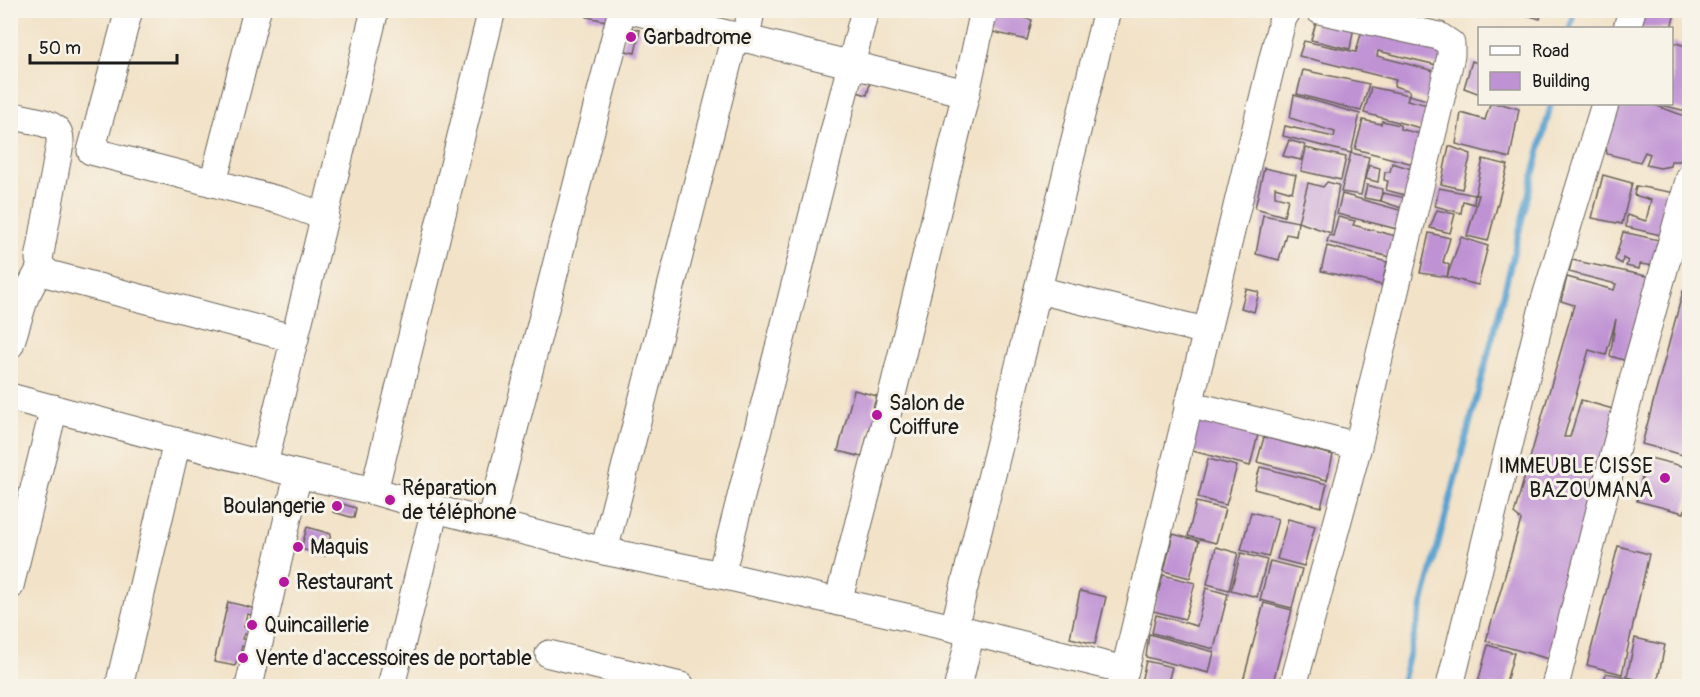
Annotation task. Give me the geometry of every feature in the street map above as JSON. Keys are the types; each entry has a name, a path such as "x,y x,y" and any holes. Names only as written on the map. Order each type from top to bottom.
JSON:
{"street":[{"path":"213,183 257,10"},
{"path":"264,464 375,10"},
{"path":"374,491 492,10"},
{"path":"490,522 622,10"},
{"path":"630,10 966,93"},
{"path":"604,551 740,37 751,10"},
{"path":"721,574 865,10"},
{"path":"838,602 884,429 984,10"},
{"path":"958,687 962,630 1038,290 1107,10"},
{"path":"10,397 298,474 374,491 435,509 604,551 721,574 962,630 1123,678 1283,18 1288,10"},
{"path":"1293,687 1358,446 1451,56 1450,44 1439,36 1319,10"},
{"path":"1627,27 1632,10"},
{"path":"91,151 124,12"},
{"path":"1450,687 1544,303 1605,105"},
{"path":"10,115 47,124 60,136 39,259 41,267 49,274 295,339"},
{"path":"60,144 282,201 325,217"},
{"path":"1555,687 1637,365 1689,177"},
{"path":"10,345 25,297 41,267"},
{"path":"1038,290 1206,331"},
{"path":"1188,404 1358,446"},
{"path":"10,586 15,549 54,408"},
{"path":"119,687 177,442"},
{"path":"249,687 298,474"},
{"path":"391,687 435,509"},
{"path":"549,654 681,687"}],"building":[{"path":"588,10 613,10 611,22 587,17"},
{"path":"993,10 1032,20 1027,40 984,30"},
{"path":"1528,10 1542,10 1540,19 1527,15"},
{"path":"1635,10 1676,10 1671,27 1631,27"},
{"path":"1317,19 1354,26 1350,49 1311,40"},
{"path":"627,27 640,30 635,53 621,50"},
{"path":"1362,30 1444,51 1441,66 1378,51 1377,56 1438,72 1434,102 1409,95 1410,91 1394,86 1396,80 1299,56 1304,41 1356,52"},
{"path":"1673,42 1690,47 1690,112 1662,105 1673,105"},
{"path":"1472,61 1478,63 1478,93 1464,88"},
{"path":"1303,70 1369,84 1361,111 1297,94"},
{"path":"861,80 870,83 867,95 857,92"},
{"path":"1371,87 1409,95 1407,100 1432,106 1428,130 1364,113"},
{"path":"1294,95 1360,114 1351,153 1283,136 1285,126 1334,137 1335,132 1290,118"},
{"path":"1490,105 1505,105 1519,109 1510,158 1456,144 1461,113 1485,120"},
{"path":"1615,105 1655,105 1690,118 1681,161 1671,161 1670,166 1660,168 1646,165 1650,154 1645,152 1640,162 1607,154 1606,145"},
{"path":"1363,120 1400,125 1400,129 1425,135 1417,165 1355,149"},
{"path":"1289,140 1305,145 1301,160 1283,156"},
{"path":"1449,146 1471,154 1462,189 1441,184"},
{"path":"1306,148 1346,157 1341,180 1301,171"},
{"path":"1351,153 1369,157 1361,195 1341,192"},
{"path":"1483,159 1508,165 1488,241 1467,236 1479,195 1475,195"},
{"path":"1392,163 1415,170 1408,196 1386,190 1388,181 1384,180 1385,172 1390,172"},
{"path":"1369,165 1380,168 1378,182 1366,179"},
{"path":"1264,168 1296,175 1292,192 1275,187 1275,196 1288,199 1284,216 1255,208"},
{"path":"1603,175 1632,183 1622,224 1592,218"},
{"path":"1327,182 1339,185 1331,233 1298,222 1308,183 1323,187"},
{"path":"1367,185 1382,189 1381,201 1364,198"},
{"path":"1636,186 1676,193 1665,236 1626,227 1627,215 1646,221 1651,200 1634,195"},
{"path":"1439,188 1475,195 1474,204 1463,201 1461,213 1435,206"},
{"path":"1383,193 1406,198 1404,209 1381,201"},
{"path":"1342,194 1403,211 1397,229 1337,214"},
{"path":"1437,210 1455,214 1450,233 1430,228"},
{"path":"1263,215 1298,222 1296,236 1286,234 1279,260 1256,254"},
{"path":"1338,217 1355,221 1353,225 1396,236 1391,257 1327,242 1329,235 1333,236"},
{"path":"1623,232 1659,240 1655,266 1640,264 1639,269 1626,266 1628,261 1623,258 1622,264 1615,260"},
{"path":"1429,233 1450,238 1443,262 1449,265 1447,277 1420,273"},
{"path":"1461,237 1488,246 1478,285 1447,277"},
{"path":"1327,246 1387,262 1382,285 1321,271"},
{"path":"1572,260 1651,277 1630,362 1610,356 1616,319 1606,355 1589,350 1564,437 1570,437 1581,400 1620,411 1549,659 1486,641 1521,520 1514,514 1574,305 1561,301 1567,277 1614,290 1616,284 1569,272"},
{"path":"1246,289 1259,292 1254,312 1241,308"},
{"path":"1683,291 1690,293 1690,457 1642,444"},
{"path":"854,390 877,396 873,408 881,410 876,427 870,425 862,457 838,451"},
{"path":"1193,417 1258,435 1250,466 1185,449"},
{"path":"1264,437 1333,455 1327,480 1257,462"},
{"name":"IMMEUBLE CISSE BAZOUMANA","path":"1646,457 1690,468 1690,489 1684,513 1637,501"},
{"path":"1208,459 1237,466 1226,505 1198,498"},
{"path":"1260,467 1327,484 1321,507 1254,489"},
{"path":"336,502 356,508 354,518 333,512"},
{"path":"1196,502 1225,509 1216,543 1188,536"},
{"path":"1251,512 1278,519 1268,557 1241,550"},
{"path":"1288,519 1315,526 1304,566 1277,559"},
{"path":"307,527 331,534 325,556 301,549"},
{"path":"1173,534 1199,541 1190,578 1164,571"},
{"path":"1618,546 1649,554 1622,674 1587,665"},
{"path":"1216,547 1238,553 1229,590 1207,584"},
{"path":"1241,553 1267,560 1257,597 1231,590"},
{"path":"1270,561 1302,569 1292,608 1260,600"},
{"path":"1163,575 1195,583 1185,619 1153,611"},
{"path":"1206,588 1228,594 1214,649 1152,633 1156,615 1197,626"},
{"path":"1080,591 1106,597 1095,644 1070,638"},
{"path":"228,602 257,609 256,616 247,614 244,627 253,629 251,636 244,634 242,639 250,640 248,647 242,646 241,651 247,653 245,662 237,660 235,666 214,662"},
{"path":"1264,603 1292,610 1272,686 1243,681"},
{"path":"1149,634 1214,652 1209,673 1146,657"},
{"path":"1635,638 1665,645 1657,684 1627,677"},
{"path":"1488,645 1514,653 1505,686 1477,686"},
{"path":"1146,661 1172,667 1167,686 1140,686"},
{"path":"1606,673 1636,681 1635,686 1603,686"}],"waterway":[{"path":"1570,27 1574,10"},
{"path":"1401,686 1551,105"}],"place":[{"name":"Garbadrome","path":"631,37"},
{"name":"Salon de Coiffure","path":"877,415"},
{"name":"IMMEUBLE CISSE BAZOUMANA","path":"1665,478"},
{"name":"Réparation de téléphone","path":"390,500"},
{"name":"Boulangerie","path":"337,506"},
{"name":"Maquis","path":"298,547"},
{"name":"Restaurant","path":"284,582"},
{"name":"Quincaillerie","path":"252,625"},
{"name":"Vente d'accessoires de portable","path":"243,658"}]}
